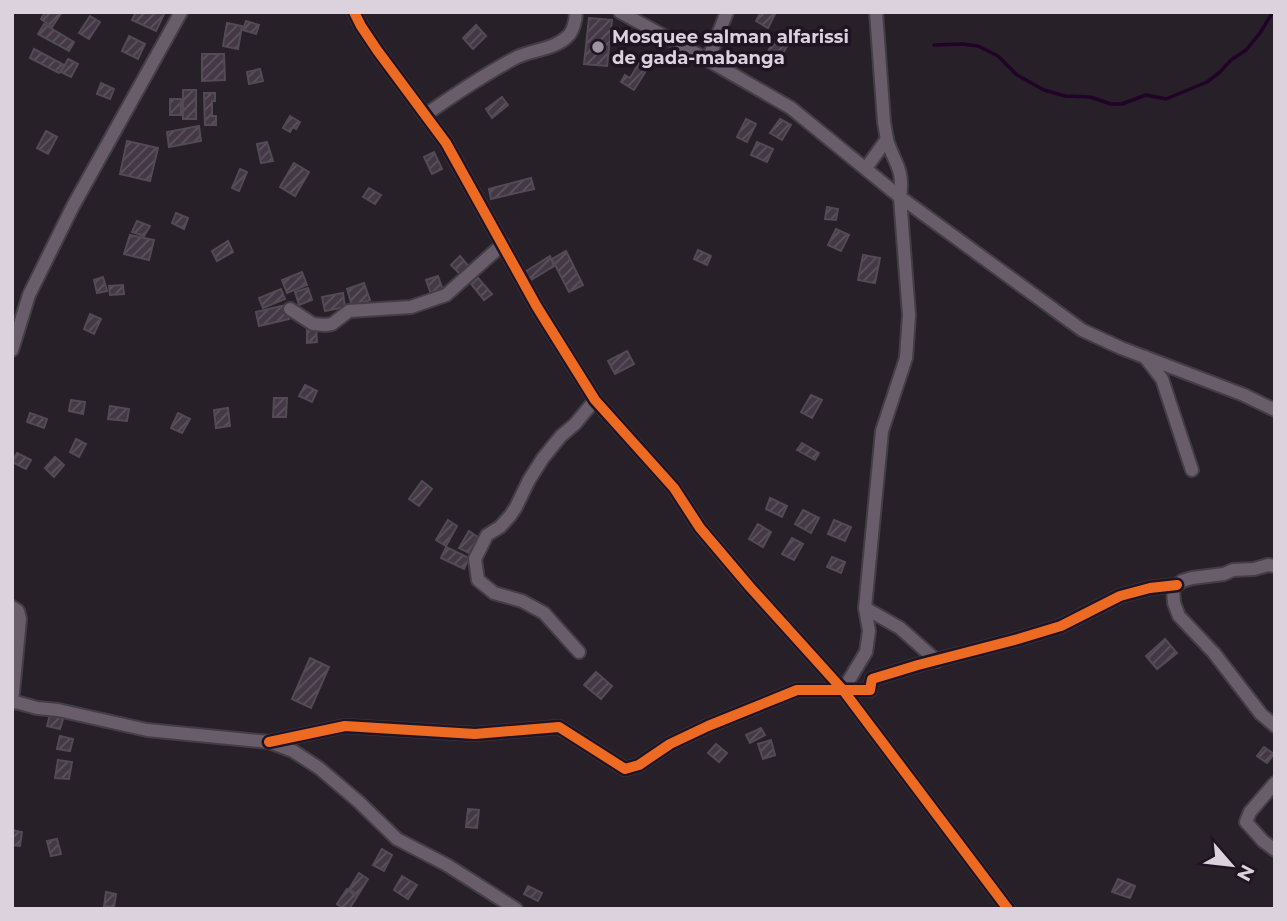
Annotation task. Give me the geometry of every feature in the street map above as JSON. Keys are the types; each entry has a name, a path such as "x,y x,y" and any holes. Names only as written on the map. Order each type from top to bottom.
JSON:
{"street":[{"path":"12,350 16,323 73,206 181,12"},
{"path":"354,12 377,50 458,162 537,307 595,400 674,488 700,528 750,587 843,690 1008,909"},
{"path":"425,115 478,79 521,56 557,43 570,35 576,12"},
{"path":"620,12 791,108 900,197 1082,330 1275,410"},
{"path":"708,60 727,12"},
{"path":"843,690 866,652 869,631 865,608 882,431 906,358 909,315 900,197 901,170 887,139 876,12"},
{"path":"866,168 887,139"},
{"path":"290,309 313,324 325,325 332,324 349,311 411,307 446,295 503,244"},
{"path":"1145,357 1162,379 1192,470"},
{"path":"579,652 544,613 522,601 494,593 478,580 475,559 487,535 500,527 516,507 529,480 544,458 595,400"},
{"path":"1275,566 1192,578 1182,581 1173,589 1179,616 1275,726"},
{"path":"269,742 345,726 475,734 559,727 625,769 639,765 670,744 708,726 797,690 870,690 872,679 1061,626 1120,596 1150,588 1177,585"},
{"path":"12,607 18,611 20,619 13,702 148,730 269,742 293,751 319,768 397,839 447,865 516,909"},
{"path":"865,608 900,628 937,661"},
{"path":"1275,783 1250,812 1246,822 1263,841 1275,849"}],"building":[{"path":"45,12 62,12 52,27 41,19"},
{"path":"136,12 165,12 156,31 132,20"},
{"path":"761,12 776,12 768,28 756,21"},
{"path":"90,16 100,22 89,39 79,33"},
{"path":"589,18 612,20 607,66 584,64"},
{"path":"246,21 259,25 256,34 243,30"},
{"path":"227,23 242,26 238,49 223,46"},
{"path":"44,24 74,42 69,51 38,34"},
{"path":"476,25 486,36 473,49 463,38"},
{"path":"129,36 145,44 138,59 122,51"},
{"path":"776,37 788,44 778,62 766,55"},
{"path":"34,49 64,65 59,73 30,58"},
{"path":"202,54 224,54 225,80 202,81"},
{"path":"68,59 78,64 71,77 61,72"},
{"path":"641,60 649,66 634,90 621,82 625,75 630,78"},
{"path":"260,69 263,81 249,84 247,72"},
{"path":"101,83 114,89 110,99 97,94"},
{"path":"183,90 196,90 196,119 183,119"},
{"path":"204,93 215,93 212,116 216,116 216,125 205,125"},
{"path":"502,97 508,105 492,118 486,109"},
{"path":"170,99 181,99 181,115 170,115"},
{"path":"290,116 300,122 296,129 293,127 290,132 283,128"},
{"path":"746,119 756,124 747,142 737,137"},
{"path":"780,119 791,125 782,140 770,133"},
{"path":"199,126 201,141 169,147 167,132"},
{"path":"46,131 57,137 48,154 37,148"},
{"path":"127,141 158,148 150,181 120,174"},
{"path":"267,142 273,161 261,163 257,144"},
{"path":"757,142 773,149 767,162 751,155"},
{"path":"434,152 442,169 432,174 424,157"},
{"path":"294,163 309,172 295,196 280,187"},
{"path":"240,169 247,172 239,191 232,188"},
{"path":"531,178 534,189 491,199 489,189"},
{"path":"369,188 381,195 375,204 363,197"},
{"path":"827,207 838,209 836,220 825,219"},
{"path":"176,213 188,218 184,229 172,223"},
{"path":"137,221 150,226 144,236 132,232"},
{"path":"836,229 849,235 841,251 828,245"},
{"path":"130,235 154,240 149,260 124,254"},
{"path":"228,241 233,252 217,261 212,251"},
{"path":"698,250 711,256 707,265 694,259"},
{"path":"566,251 583,285 569,292 552,259"},
{"path":"863,255 880,258 875,283 858,280"},
{"path":"460,256 470,268 462,276 451,265"},
{"path":"550,256 554,266 531,280 525,272"},
{"path":"302,272 307,285 287,293 282,280"},
{"path":"438,276 443,290 431,294 426,280"},
{"path":"103,277 107,291 97,293 94,280"},
{"path":"478,278 492,294 484,300 471,284"},
{"path":"364,283 370,300 352,306 347,289"},
{"path":"123,285 124,294 110,295 109,286"},
{"path":"308,288 312,300 299,305 295,292"},
{"path":"281,289 285,299 263,308 259,298"},
{"path":"343,293 345,307 325,311 322,297"},
{"path":"286,305 289,319 259,326 256,312"},
{"path":"90,314 101,319 94,334 84,329"},
{"path":"316,327 317,342 307,343 307,328"},
{"path":"627,351 634,364 615,374 608,361"},
{"path":"305,385 317,391 312,402 299,396"},
{"path":"811,395 822,400 812,418 801,412"},
{"path":"274,398 287,398 286,417 273,417"},
{"path":"71,400 85,402 83,414 69,411"},
{"path":"110,406 129,409 127,421 108,419"},
{"path":"228,408 230,426 216,428 214,410"},
{"path":"30,413 47,419 44,428 27,422"},
{"path":"178,413 190,419 182,433 171,428"},
{"path":"76,439 86,444 79,457 70,452"},
{"path":"802,443 819,453 815,460 797,450"},
{"path":"17,453 31,460 26,469 12,462"},
{"path":"55,457 64,465 54,477 45,468"},
{"path":"422,481 432,489 419,506 409,499"},
{"path":"770,498 787,506 782,517 766,509"},
{"path":"803,510 819,518 811,533 795,524"},
{"path":"448,520 457,526 446,546 436,540"},
{"path":"834,520 851,527 845,541 828,534"},
{"path":"758,524 771,532 763,547 749,539"},
{"path":"469,531 478,537 469,553 459,548"},
{"path":"792,538 803,544 794,560 782,554"},
{"path":"446,547 469,558 464,569 441,558"},
{"path":"832,557 845,562 841,573 827,567"},
{"path":"1165,639 1177,653 1157,669 1146,656"},
{"path":"310,658 329,667 311,708 292,699"},
{"path":"596,672 612,686 601,699 584,685"},
{"path":"50,715 63,719 60,729 47,726"},
{"path":"761,728 765,735 750,743 746,735"},
{"path":"60,736 73,739 70,751 57,749"},
{"path":"771,740 775,755 763,759 758,744"},
{"path":"716,744 727,753 719,762 708,753"},
{"path":"1264,747 1274,754 1267,763 1257,756"},
{"path":"58,760 72,762 69,779 55,778"},
{"path":"468,809 479,810 477,828 466,827"},
{"path":"12,830 22,832 20,846 12,845"},
{"path":"57,839 61,854 51,856 47,841"},
{"path":"382,849 392,855 384,871 373,865"},
{"path":"359,873 368,879 358,895 349,889"},
{"path":"402,876 417,885 408,899 394,890"},
{"path":"1118,879 1135,886 1130,898 1112,892"},
{"path":"528,886 542,893 538,901 524,894"},
{"path":"347,889 357,897 349,909 344,909 337,904"},
{"path":"106,892 116,894 114,907 104,906"}],"waterway":[{"path":"934,45 978,46 998,56 1017,75 1044,90 1065,96 1090,97 1111,104 1122,104 1146,95 1166,99 1207,82 1246,50 1275,12"}],"cycle path":[{"path":"354,12 377,50 446,143 537,307 595,400 674,488 700,528 750,587 843,690 1008,909"},
{"path":"269,742 345,726 475,734 559,727 625,769 639,765 670,744 708,726 797,690 870,690 872,679 1061,626 1120,596 1150,588 1177,585"}],"place":[{"name":"Mosquee salman alfarissi de gada-mabanga","path":"598,47"}]}
